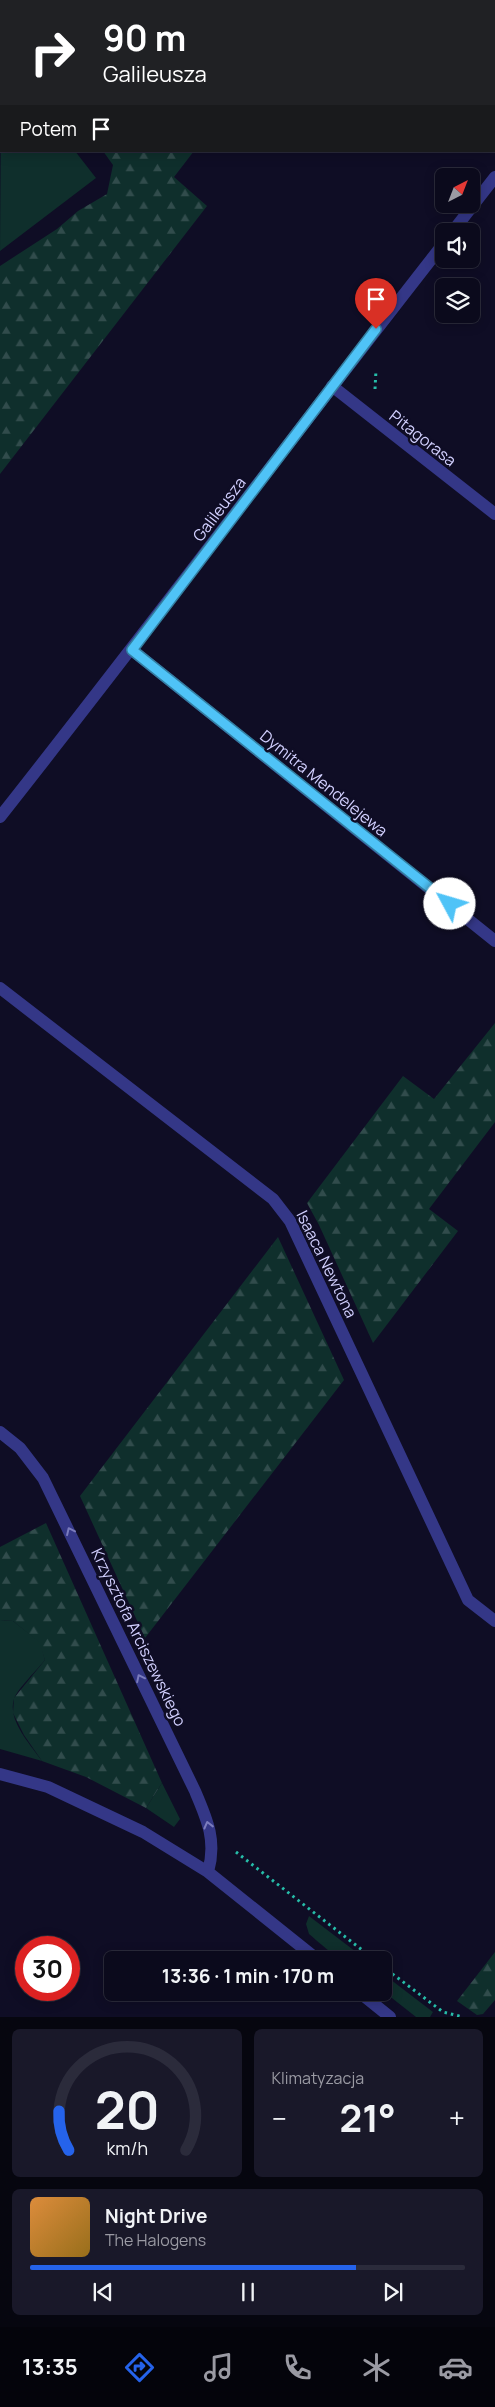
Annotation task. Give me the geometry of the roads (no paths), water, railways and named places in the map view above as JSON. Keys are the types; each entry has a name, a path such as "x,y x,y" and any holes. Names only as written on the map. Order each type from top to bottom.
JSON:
{"street":[{"path":"459,223 495,177"},
{"name":"Galileusza","path":"0,817 132,650 332,386 435,254"},
{"name":"Pitagorasa","path":"332,386 495,514"},
{"name":"Dymitra Mendelejewa","path":"132,650 495,941"},
{"name":"Isaaca Newtona","path":"0,988 273,1199 290,1221 468,1600 495,1621"},
{"name":"Krzysztofa Arciszewskiego","path":"0,1432 20,1448 43,1478 195,1791 208,1821 212,1844 213,1856 208,1872"},
{"path":"0,1774 57,1791 143,1832 208,1872 307,1951"},
{"path":"370,2001 390,2017"}]}
